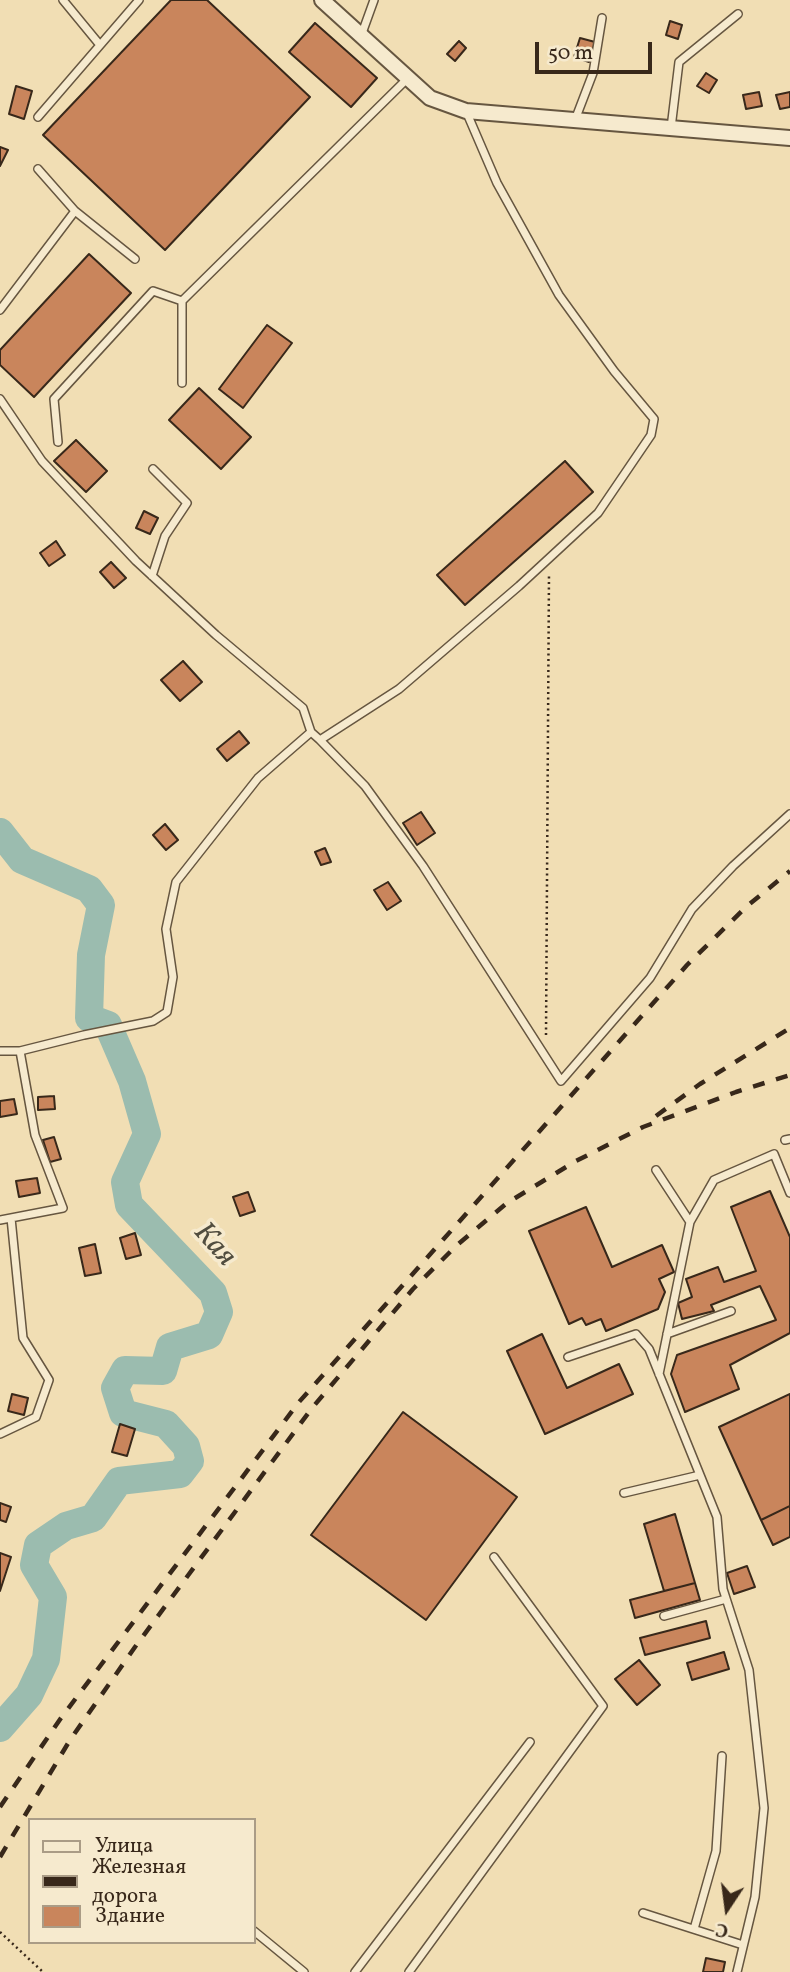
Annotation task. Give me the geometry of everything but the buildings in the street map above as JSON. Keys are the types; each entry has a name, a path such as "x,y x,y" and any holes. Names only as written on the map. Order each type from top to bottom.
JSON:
{"street":[{"path":"322,0 430,98 466,111 790,138"}],"lane":[{"path":"63,0 100,45"},
{"path":"38,117 139,0"},
{"path":"361,36 374,0"},
{"path":"671,128 679,62 738,14"},
{"path":"575,120 593,73 602,18"},
{"path":"182,383 182,301 407,79"},
{"path":"320,740 399,689 549,559 598,513 651,435 654,419 614,371 559,295 497,183 466,111"},
{"path":"38,169 75,211 135,259"},
{"path":"0,310 75,211"},
{"path":"58,442 54,399 153,291 182,301"},
{"path":"0,399 42,461 152,576 216,635 303,708 311,732 365,786 415,856 561,1081 650,978 691,909 790,814"},
{"path":"152,576 165,536 187,503 153,469"},
{"path":"0,1051 20,1051 153,1021 167,1012 173,977 166,929 176,881 258,778 311,732"},
{"path":"0,1220 63,1208 35,1135 20,1051"},
{"path":"659,1374 690,1222 713,1180 774,1154 790,1193"},
{"path":"656,1170 690,1222"},
{"path":"0,1434 36,1417 49,1380 23,1338 11,1218"},
{"path":"667,1334 731,1311"},
{"path":"568,1357 636,1334 649,1349 717,1517 723,1589 749,1670 764,1808 755,1898 737,1972"},
{"path":"624,1493 700,1475"},
{"path":"410,1972 603,1706 494,1557"},
{"path":"664,1616 726,1599"},
{"path":"355,1972 530,1742"},
{"path":"694,1929 716,1851 722,1756"},
{"path":"643,1913 743,1945"},
{"path":"256,1933 304,1972"}],"path":[{"path":"546,1058 549,559"},
{"path":"0,1932 43,1972"}],"waterway":[{"name":"Кая","path":"0,832 22,860 89,889 101,905 91,955 89,1018 108,1025 132,1081 147,1134 125,1182 129,1205 213,1293 219,1312 209,1335 170,1347 163,1371 125,1370 115,1388 123,1413 166,1424 186,1446 190,1461 180,1474 119,1481 93,1518 66,1526 38,1545 34,1565 53,1597 46,1659 29,1695 0,1728"}],"railway":[{"path":"0,1807 61,1718 299,1402 687,965 746,907 790,871"},
{"path":"656,1116 700,1084 790,1028"},
{"path":"0,1857 70,1740 135,1647 312,1408 413,1289 457,1245 507,1203 576,1161 643,1127 790,1075"}]}
